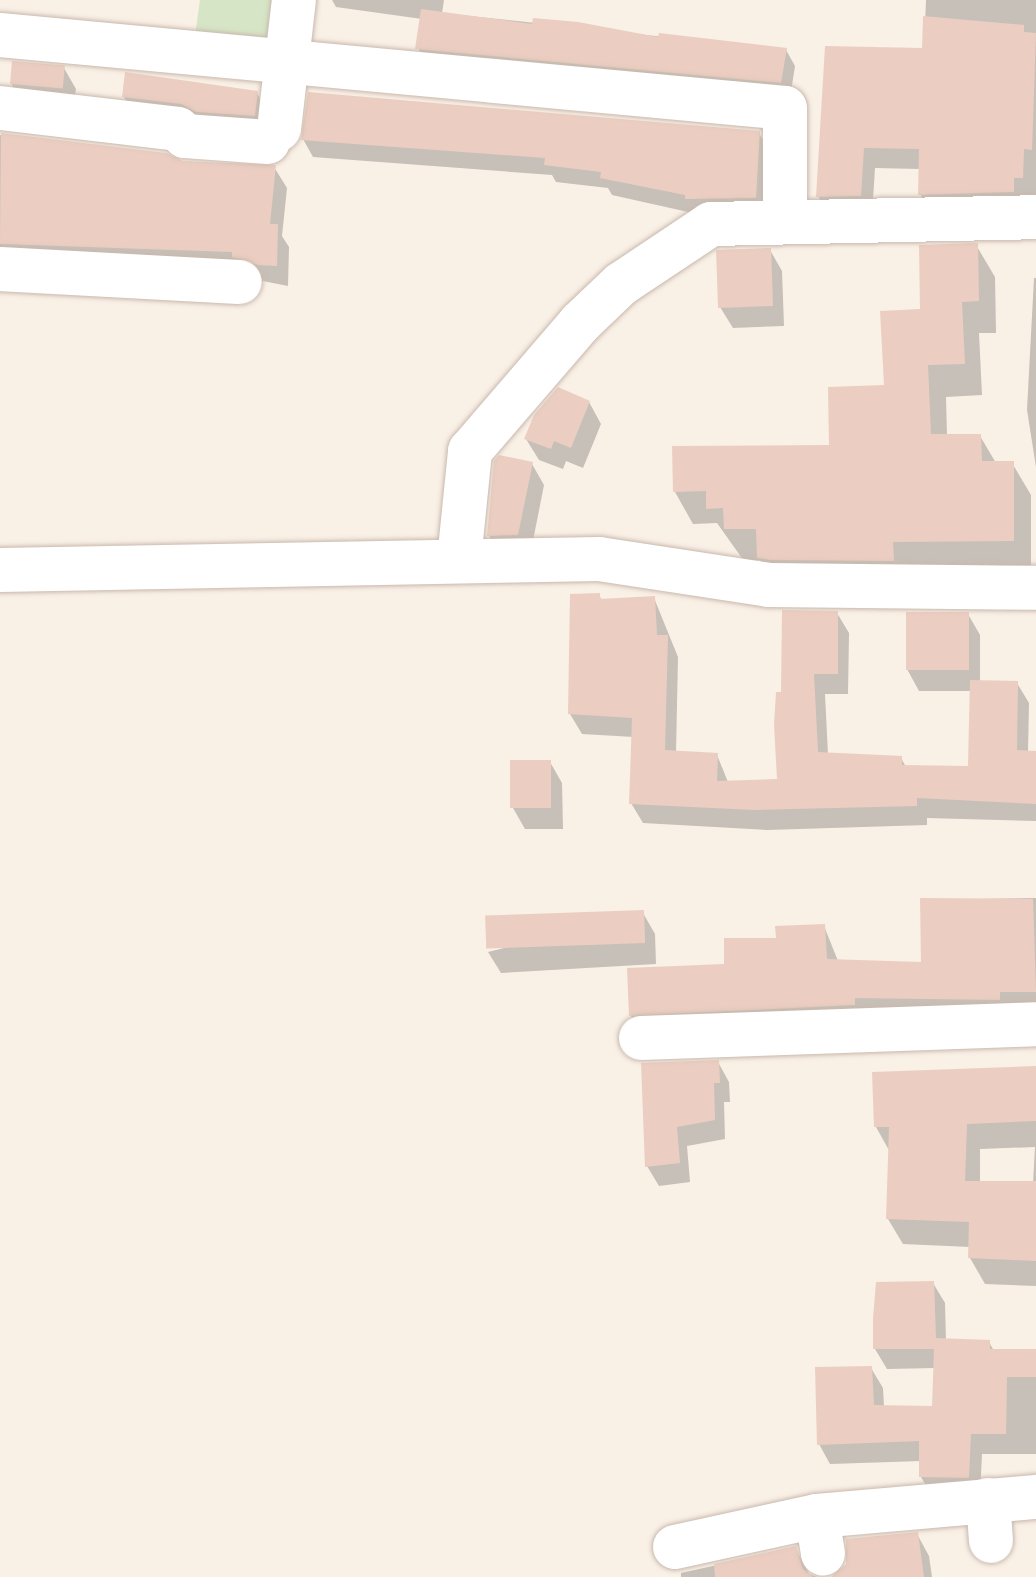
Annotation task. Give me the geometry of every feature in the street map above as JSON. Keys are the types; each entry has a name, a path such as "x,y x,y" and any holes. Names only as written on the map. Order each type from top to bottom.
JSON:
{"street":[{"path":"0,108 178,129 185,136 273,136 294,0"},
{"path":"0,35 192,57 785,108 785,222"},
{"path":"459,560 470,451 580,323 621,284 711,224 1036,217"},
{"path":"0,269 240,282"},
{"path":"0,570 459,560 633,560 768,585 1036,588"},
{"path":"641,1038 1036,1024"},
{"path":"675,1547 989,1520 1036,1497"}],"green space":[{"path":"200,0 294,0 286,65 192,57"}],"building":[{"path":"421,9 532,24 533,18 578,22 658,37 659,33 787,48 781,83 415,49"},
{"path":"923,16 1024,25 1024,32 1036,33 1032,150 1024,149 1023,178 1014,178 1014,192 918,195 919,149 864,148 861,196 816,197 825,46 922,48"},
{"path":"12,61 65,66 63,89 10,84"},
{"path":"125,72 258,91 255,116 196,112 181,104 122,97"},
{"path":"308,92 760,131 756,198 685,199 685,195 600,178 601,172 544,165 545,158 301,140"},
{"path":"1,133 166,153 183,161 276,165 270,224 278,224 277,266 258,265 232,257 232,252 0,244"},
{"path":"978,243 979,301 962,302 965,364 928,365 931,434 981,434 982,461 1014,461 1014,541 893,542 894,561 770,560 757,558 756,529 724,529 723,508 706,509 706,491 673,492 672,446 829,445 828,387 884,385 880,311 920,309 919,245"},
{"path":"771,248 773,306 718,308 716,250"},
{"path":"558,387 590,401 571,448 554,441 551,449 524,439 534,415"},
{"path":"499,455 533,462 518,535 487,536 494,461"},
{"path":"600,593 600,599 655,596 657,635 668,635 665,750 718,753 717,781 777,779 774,725 776,692 781,692 782,610 838,611 838,674 814,674 818,752 902,756 902,765 968,766 970,680 1018,681 1017,750 1036,751 1036,804 917,798 917,806 755,810 629,804 632,718 568,714 570,594"},
{"path":"906,612 969,612 969,670 906,670"},
{"path":"510,760 551,760 551,808 510,808"},
{"path":"920,898 1033,899 1036,992 1000,992 1000,1000 855,998 855,1005 629,1016 627,968 724,964 724,938 776,938 775,926 825,924 827,959 921,962"},
{"path":"644,910 645,943 486,949 485,916"},
{"path":"719,1060 720,1083 714,1083 715,1120 677,1127 680,1163 645,1167 641,1063"},
{"path":"1036,1066 1036,1121 967,1124 965,1181 1036,1181 1036,1261 968,1258 969,1222 886,1219 889,1127 874,1127 872,1072"},
{"path":"934,1281 936,1338 990,1340 990,1349 1036,1349 1036,1377 1007,1377 1006,1434 971,1434 969,1478 919,1477 919,1441 817,1445 815,1367 872,1366 874,1405 932,1406 934,1349 873,1349 873,1318 876,1282"},
{"path":"918,1532 924,1577 831,1577 846,1564 846,1539"},
{"path":"796,1546 803,1569 813,1577 715,1577 714,1564"}]}
